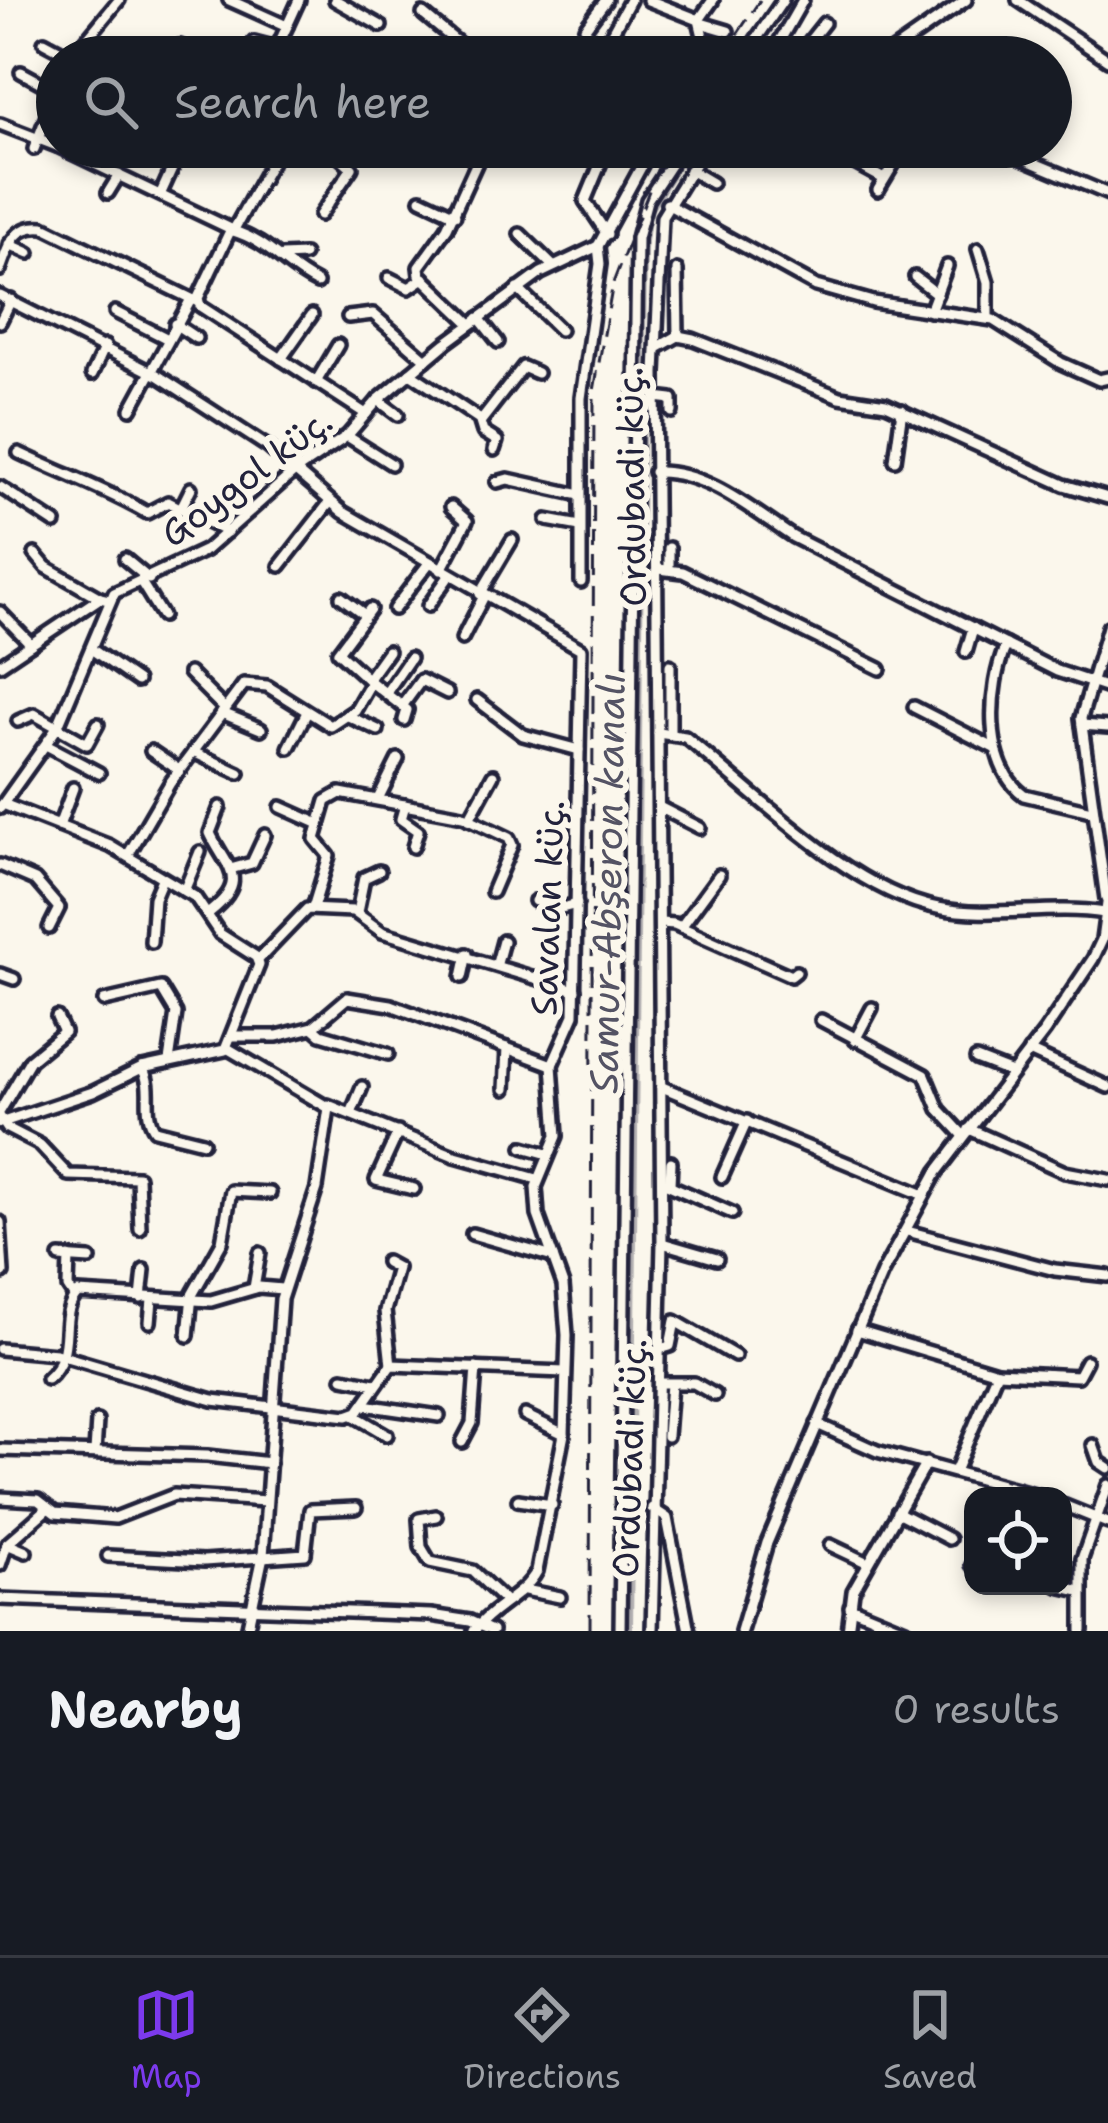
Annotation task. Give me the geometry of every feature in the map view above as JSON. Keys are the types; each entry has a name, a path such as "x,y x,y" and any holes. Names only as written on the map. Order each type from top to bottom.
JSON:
{"street":[{"path":"89,36 119,0"},
{"path":"229,0 287,26"},
{"path":"283,36 298,0"},
{"path":"335,0 382,26"},
{"path":"358,14 367,0"},
{"path":"588,36 585,28 606,0"},
{"path":"610,36 630,0"},
{"path":"648,0 728,32"},
{"path":"703,36 700,21 712,0"},
{"path":"758,36 783,0"},
{"path":"783,36 803,0"},
{"path":"914,36 966,0"},
{"path":"1018,0 1108,60"},
{"path":"423,14 450,36"},
{"path":"813,36 824,22"},
{"path":"21,72 36,80"},
{"path":"0,124 36,144"},
{"path":"104,168 282,256 295,272 316,284"},
{"path":"161,194 173,168"},
{"path":"130,409 166,338 194,301 268,168"},
{"path":"320,214 352,168"},
{"path":"475,168 455,215 420,264 424,278 498,342"},
{"path":"599,168 586,201 607,234"},
{"path":"581,582 583,377 600,265 598,246 641,168"},
{"path":"620,1631 637,238 642,210 669,168"},
{"path":"858,168 880,185 891,168"},
{"path":"1046,168 1108,194"},
{"path":"690,170 712,183"},
{"name":"Ordubadi küç.","path":"652,1631 652,1508 665,1383 660,1349 666,1183 658,807 664,732 664,569 654,472 655,397 660,239 668,204 690,170"},
{"path":"108,193 119,175"},
{"path":"421,200 455,215"},
{"path":"668,204 805,282 868,301 988,319 1061,363 1099,380 1108,378"},
{"path":"8,237 35,226 60,232 194,301 366,414"},
{"path":"520,234 553,266"},
{"path":"8,237 29,253"},
{"path":"0,270 8,237"},
{"path":"637,238 660,239"},
{"path":"763,257 773,243"},
{"name":"Goygol küç.","path":"0,664 105,599 198,555 295,471 347,436 378,400 475,321 553,266 598,246"},
{"path":"978,249 988,282 988,319"},
{"path":"282,256 304,255"},
{"path":"930,311 947,266"},
{"path":"677,270 678,336"},
{"path":"915,277 937,294"},
{"path":"389,278 409,288 424,278"},
{"path":"518,289 560,330"},
{"path":"0,322 5,298 148,370 268,447 330,502 482,595"},
{"path":"863,314 868,301"},
{"path":"115,311 166,338"},
{"path":"348,317 374,314 426,360"},
{"path":"281,359 312,315"},
{"path":"175,324 196,338"},
{"path":"657,348 678,336"},
{"path":"678,336 840,397 902,410 1064,485 1108,498"},
{"path":"92,374 105,346"},
{"path":"316,382 338,346"},
{"path":"481,421 524,367 537,373"},
{"path":"410,373 481,421 483,432 497,441 494,450"},
{"path":"655,397 672,399 672,412"},
{"path":"378,400 398,415"},
{"path":"895,460 902,410"},
{"path":"347,436 391,464"},
{"path":"19,453 80,484 106,487 147,513 164,502 227,532"},
{"path":"654,472 675,472 758,509 793,537 1006,645 1108,688"},
{"path":"497,482 508,479 580,495"},
{"path":"0,487 55,523"},
{"path":"182,508 191,488"},
{"path":"280,566 330,502"},
{"path":"428,606 467,520 452,507"},
{"path":"547,520 580,526"},
{"path":"462,639 512,540"},
{"path":"669,548 664,569 880,669"},
{"path":"35,554 46,567 105,599 94,651 57,728 2,806 128,855 184,891 210,912 220,934 258,960"},
{"path":"125,560 145,580 162,616"},
{"path":"394,609 429,563"},
{"name":"Savalan küç.","path":"482,595 579,644 575,990 572,1027 552,1065 558,1115 537,1179"},
{"path":"341,597 367,612 338,652 407,710 404,720"},
{"path":"0,612 31,644"},
{"path":"966,652 974,628"},
{"path":"741,1631 766,1543 857,1330 923,1195 1099,947 1107,897 1090,812 1082,725 1108,628"},
{"path":"1006,645 994,688 995,749 1019,793 1090,812"},
{"path":"94,651 136,681"},
{"path":"128,855 179,770 244,684 254,682 331,726 348,716 388,651"},
{"path":"386,693 410,658"},
{"path":"670,665 664,732 685,737 838,860 905,899 957,911 1034,906 1106,913"},
{"path":"189,674 223,711 261,728"},
{"path":"402,706 422,680 447,693"},
{"path":"478,700 523,735 579,750"},
{"path":"914,707 995,749"},
{"path":"289,748 307,712"},
{"path":"19,721 30,713 87,744 98,724"},
{"path":"348,716 378,730"},
{"path":"1082,725 1108,728"},
{"path":"46,745 99,773"},
{"path":"151,751 179,770"},
{"path":"193,752 239,773"},
{"path":"380,797 398,758"},
{"path":"469,819 493,776"},
{"path":"59,826 73,788"},
{"path":"226,1048 258,960 313,908 329,856 315,843 330,795 380,797 469,819 512,842 492,892"},
{"path":"405,806 401,819 418,831 413,847"},
{"path":"210,912 229,890 234,868 210,832 220,807"},
{"path":"280,807 319,824"},
{"path":"658,807 700,828"},
{"path":"234,868 252,863 265,835"},
{"path":"184,891 200,852"},
{"path":"0,865 35,880 59,908 50,928"},
{"path":"358,912 364,878 379,871"},
{"path":"681,927 719,875"},
{"path":"151,942 154,898 162,879"},
{"path":"535,902 560,908 577,904"},
{"path":"313,908 358,912 376,930 575,990"},
{"path":"661,923 681,927 791,976 796,972"},
{"path":"497,963 503,941"},
{"path":"462,977 467,954"},
{"path":"0,974 14,979"},
{"path":"104,1001 160,988 173,1008"},
{"path":"169,1061 173,1008 181,996"},
{"path":"233,1036 277,1036 313,1027 347,998 391,1006 552,1065"},
{"path":"855,1040 872,1008"},
{"path":"0,1118 36,1052 64,1032 57,1016"},
{"path":"821,1020 925,1075 939,1109 966,1132 1065,1172 1108,1180"},
{"path":"313,1027 321,1034 388,1054"},
{"path":"0,1118 93,1092 142,1068 226,1048 284,1085 328,1105 452,1156 537,1179 538,1215 565,1293 565,1372 563,1434 552,1505 540,1562 525,1590"},
{"path":"505,1089 507,1048"},
{"path":"1029,1051 1108,1087"},
{"path":"976,1059 1012,1073"},
{"path":"142,1068 150,1084 148,1118 154,1130 203,1142"},
{"path":"352,1111 362,1087"},
{"path":"662,1087 747,1120 824,1158 923,1195"},
{"path":"248,1631 263,1556 282,1289 315,1193 328,1105"},
{"path":"0,1118 40,1145 68,1175 139,1177 140,1229"},
{"path":"722,1177 747,1120"},
{"path":"398,1132 376,1178 414,1190"},
{"path":"523,1147 548,1154"},
{"path":"671,1162 666,1183 732,1213"},
{"path":"188,1336 190,1300 222,1242 226,1191 270,1192"},
{"path":"0,1222 3,1274"},
{"path":"907,1232 1055,1270 1108,1276"},
{"path":"472,1234 553,1257"},
{"path":"662,1243 717,1259"},
{"path":"254,1288 260,1253"},
{"path":"47,1379 65,1358 74,1296 68,1287 65,1257 90,1259"},
{"path":"353,1415 391,1365 385,1311 398,1268 386,1262"},
{"path":"144,1270 150,1322"},
{"path":"111,1279 112,1293"},
{"path":"74,1296 112,1293 147,1299 229,1299 254,1288 282,1289"},
{"path":"660,1349 670,1346 670,1325 675,1321 735,1356"},
{"path":"857,1330 997,1372 1078,1376 1086,1361"},
{"path":"0,1349 65,1358 213,1400 353,1415 387,1435"},
{"path":"391,1365 565,1372"},
{"path":"462,1442 472,1423 476,1368"},
{"path":"956,1469 997,1372"},
{"path":"344,1378 376,1384"},
{"path":"667,1436 665,1383 694,1383 715,1395"},
{"path":"364,1405 439,1416"},
{"path":"525,1415 563,1434"},
{"path":"94,1452 97,1421"},
{"path":"817,1424 878,1451 1013,1487"},
{"path":"1093,1445 1099,1462 1108,1468"},
{"path":"0,1450 270,1463"},
{"path":"848,1631 850,1607 868,1563 926,1463"},
{"path":"1082,1631 1082,1559 1108,1485"},
{"path":"0,1498 38,1500 48,1508 115,1518 174,1495 266,1501"},
{"path":"518,1499 552,1505"},
{"path":"108,1556 204,1562 308,1552 308,1515 315,1507 356,1508"},
{"path":"0,1564 7,1544 48,1508"},
{"path":"652,1508 667,1518 689,1631"},
{"path":"1072,1508 1108,1523"},
{"path":"897,1512 949,1539"},
{"path":"436,1516 419,1519 421,1547 430,1562 473,1571 503,1599"},
{"path":"7,1544 26,1552"},
{"path":"830,1545 868,1563"},
{"path":"1072,1589 1080,1591"},
{"path":"477,1628 503,1599 525,1590 560,1597"},
{"path":"0,1599 431,1615 492,1631"},
{"path":"850,1607 862,1607 908,1631"}],"waterway":[{"name":"Samur-Abşeron kanalı","path":"629,1631 643,249 648,212 675,168"}],"railway":[{"path":"736,36 760,0"},
{"path":"590,1631 594,391 613,283 658,168"}]}
